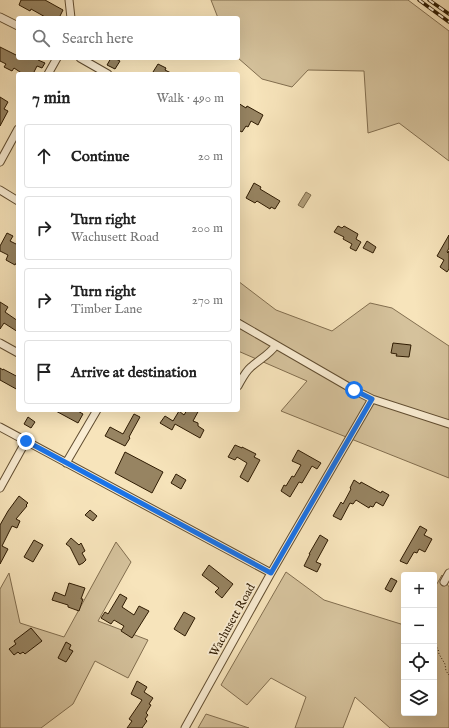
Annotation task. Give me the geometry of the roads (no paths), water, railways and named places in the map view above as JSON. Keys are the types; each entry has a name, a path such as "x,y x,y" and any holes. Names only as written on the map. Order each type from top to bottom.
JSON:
{"street":[{"path":"69,0 71,16"},
{"path":"0,17 16,25"},
{"path":"49,72 56,60"},
{"path":"84,60 104,72"},
{"path":"0,162 16,133"},
{"path":"0,190 16,200"},
{"path":"240,324 372,399 449,424"},
{"path":"0,343 16,352"},
{"path":"240,383 247,371 268,355 276,345"},
{"name":"Wachusett Road","path":"185,728 271,573 372,399"},
{"path":"66,463 96,412"},
{"path":"0,427 271,573"},
{"path":"0,488 26,441"},
{"path":"444,582 449,573"}],"railway":[{"path":"419,0 449,22"},
{"path":"429,0 449,14"}]}
